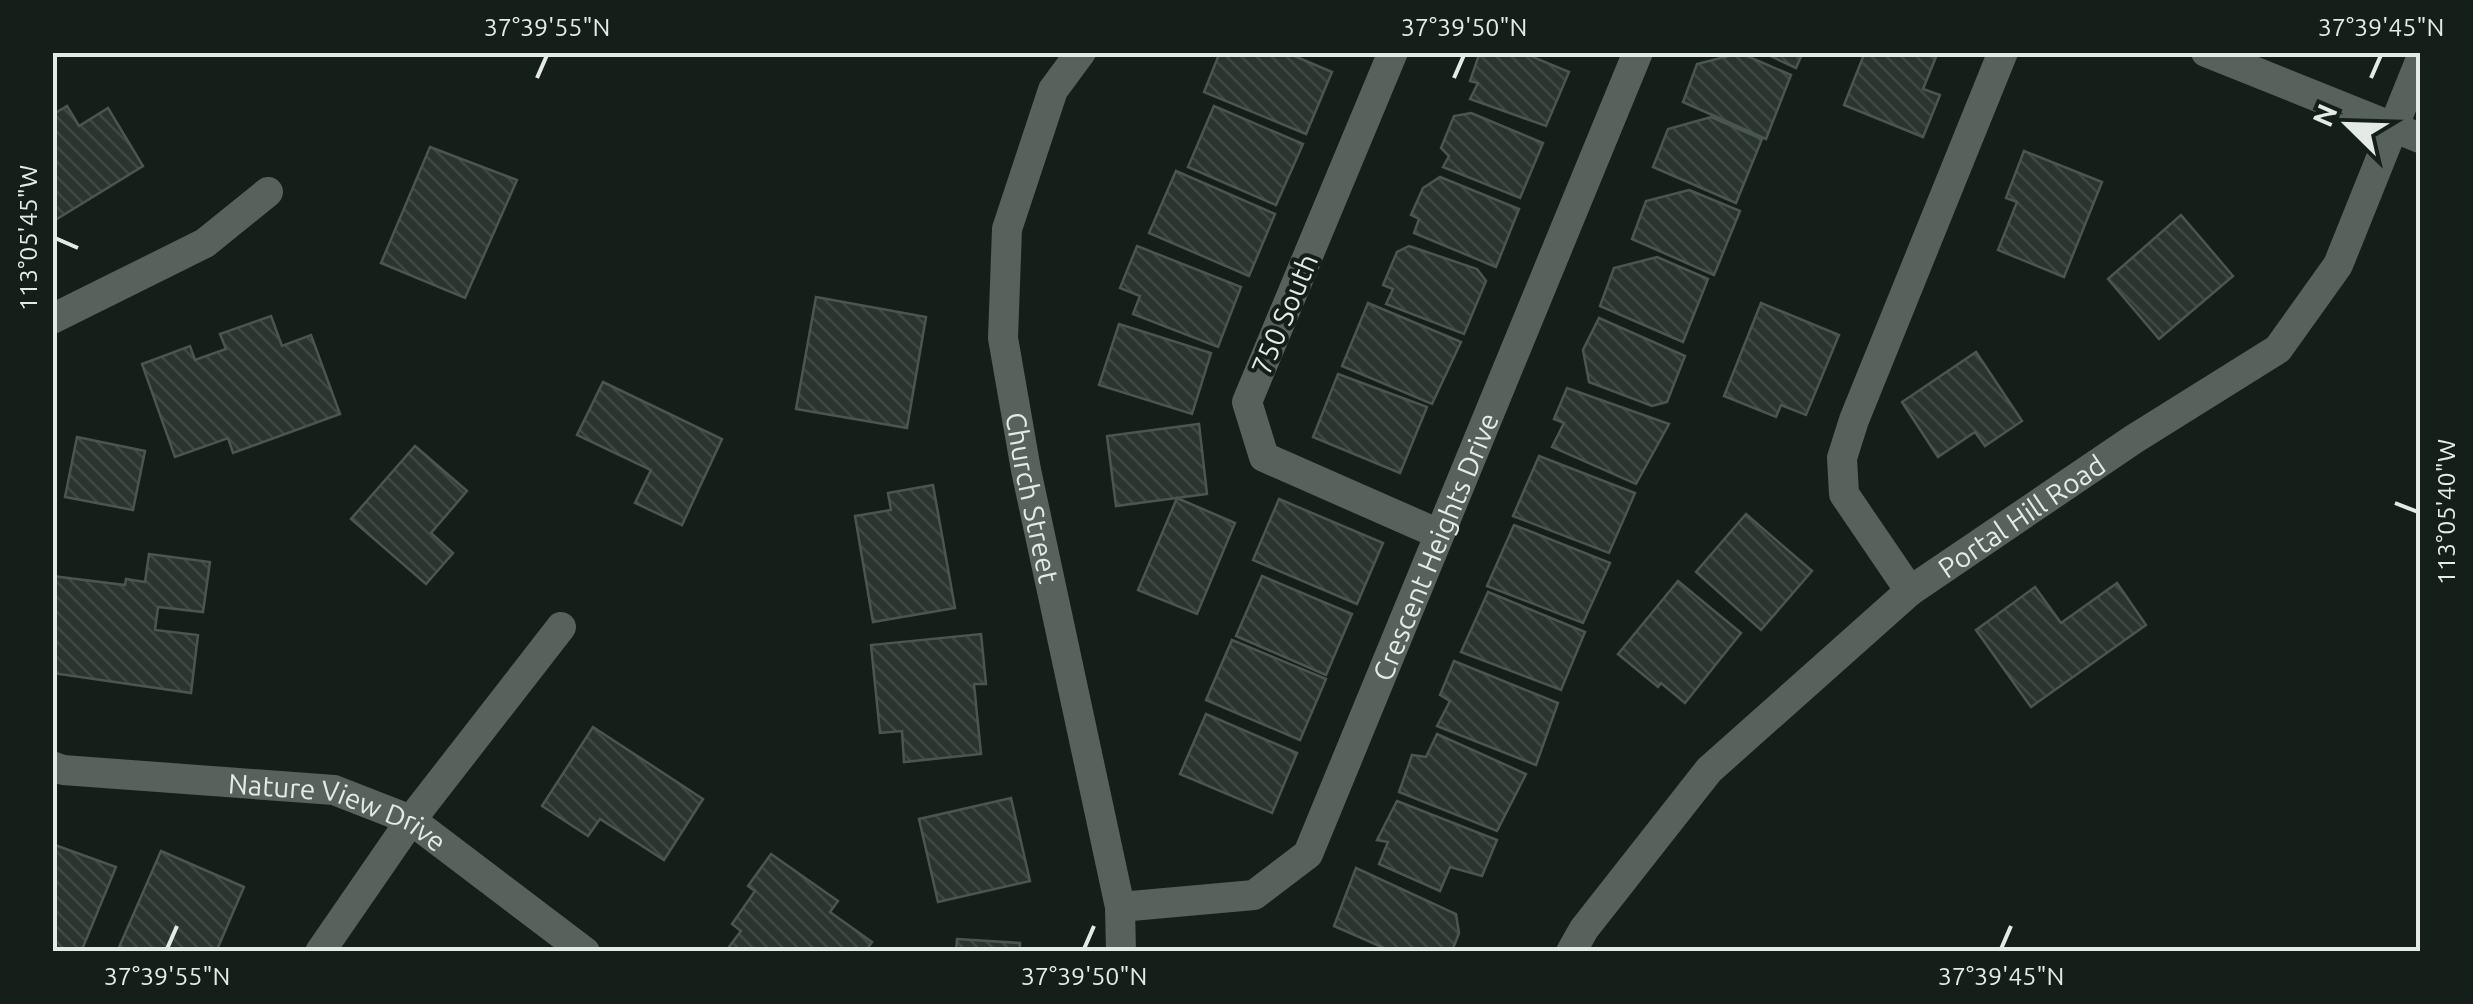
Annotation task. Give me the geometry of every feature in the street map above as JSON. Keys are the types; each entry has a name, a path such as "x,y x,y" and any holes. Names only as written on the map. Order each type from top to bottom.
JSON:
{"street":[{"name":"Church Street","path":"1081,52 1053,90 1007,229 1003,338 1026,470 1120,907 1121,952"},
{"name":"750 South","path":"1393,52 1247,402 1264,457 1439,534"},
{"path":"1910,590 1844,494 1842,458 2003,52"},
{"path":"2206,52 2239,58 2407,132"},
{"name":"Crescent Heights Drive","path":"1120,907 1254,895 1308,854 1636,53"},
{"name":"Portal Hill Road","path":"1571,952 1584,929 1709,770 1910,590 2134,440 2278,350 2338,264 2407,132 2420,60"},
{"path":"52,318 205,243 268,192"},
{"path":"320,952 412,820 561,627"},
{"name":"Nature View Drive","path":"52,766 63,770 334,790 412,820 586,952"}],"building":[{"path":"1220,52 1285,52 1332,72 1306,134 1204,92"},
{"path":"1480,52 1521,52 1569,72 1546,126 1470,99 1478,83 1470,81"},
{"path":"1762,52 1803,52 1796,68"},
{"path":"1865,52 1938,52 1923,89 1940,95 1923,137 1844,105"},
{"path":"1740,53 1791,75 1766,139 1683,102 1697,64"},
{"path":"67,106 79,126 108,108 143,166 52,222 52,115"},
{"path":"1214,106 1303,144 1276,205 1188,167"},
{"path":"1471,113 1543,143 1520,198 1443,167 1449,156 1441,148 1454,116"},
{"path":"1711,117 1762,139 1736,203 1653,167 1668,129"},
{"path":"430,147 517,180 465,298 381,263"},
{"path":"2024,151 2102,182 2064,277 1998,250 2017,202 2006,198"},
{"path":"1176,171 1275,214 1249,276 1149,233"},
{"path":"1440,177 1519,209 1496,267 1414,233 1419,219 1411,215 1423,188"},
{"path":"1689,190 1740,211 1714,275 1632,239 1646,201"},
{"path":"2181,215 2233,276 2159,339 2108,279"},
{"path":"1137,246 1241,287 1218,347 1133,314 1140,296 1120,288"},
{"path":"1409,246 1477,269 1486,281 1464,334 1386,304 1393,289 1383,285 1397,252"},
{"path":"1657,257 1708,279 1683,342 1600,306 1614,268"},
{"path":"816,297 926,317 907,428 796,409"},
{"path":"1368,303 1461,342 1432,404 1342,366"},
{"path":"1761,303 1839,335 1806,415 1781,405 1776,417 1724,396"},
{"path":"271,316 282,346 311,335 340,414 233,453 228,438 175,457 142,364 190,346 195,360 226,349 220,334"},
{"path":"1599,318 1685,356 1667,402 1652,406 1589,382 1583,350"},
{"path":"1119,324 1211,353 1192,414 1099,385"},
{"path":"1976,352 2022,421 1985,446 1975,432 1938,457 1902,402"},
{"path":"1338,374 1427,407 1400,473 1313,437"},
{"path":"603,382 722,439 682,525 635,503 651,470 577,435"},
{"path":"1567,388 1669,424 1636,484 1552,447 1564,423 1554,419"},
{"path":"1199,424 1207,494 1116,506 1107,436"},
{"path":"77,437 145,451 133,510 65,497"},
{"path":"415,446 467,491 431,533 453,553 426,584 351,519"},
{"path":"1539,456 1635,493 1609,553 1513,516"},
{"path":"933,485 955,608 873,622 855,516 891,510 888,493"},
{"path":"1177,498 1235,523 1197,614 1138,590"},
{"path":"1279,499 1383,543 1357,604 1253,560"},
{"path":"1746,514 1812,571 1761,630 1696,572"},
{"path":"1514,525 1610,563 1583,623 1487,586"},
{"path":"149,554 210,562 203,612 158,607 155,630 198,635 191,693 52,673 52,576 125,585 126,579 145,582"},
{"path":"1262,576 1352,614 1326,675 1236,636"},
{"path":"1678,581 1741,633 1685,703 1661,683 1658,687 1618,654"},
{"path":"2117,583 2146,625 2031,707 1976,630 2035,587 2061,623"},
{"path":"1488,592 1585,632 1561,690 1461,652"},
{"path":"981,634 986,684 974,684 981,754 904,762 902,731 880,733 871,645"},
{"path":"1232,640 1326,679 1300,740 1206,700"},
{"path":"1454,661 1558,703 1536,765 1437,726 1450,701 1440,695"},
{"path":"1206,714 1297,753 1272,813 1180,774"},
{"path":"593,727 703,799 664,860 600,819 588,836 542,806"},
{"path":"1437,734 1526,774 1497,831 1399,792 1412,755 1426,757"},
{"path":"1011,798 1030,881 938,902 919,819"},
{"path":"1397,801 1497,840 1482,876 1450,867 1440,891 1379,864 1388,842 1377,840"},
{"path":"52,844 116,867 81,952 66,952 52,946"},
{"path":"161,851 244,887 216,952 117,952"},
{"path":"771,854 838,901 830,912 872,942 865,952 726,951 741,931 732,924 755,891 748,886"},
{"path":"1356,868 1456,914 1459,933 1452,951 1393,952 1334,926"},
{"path":"957,939 1020,943 1020,952 956,952"}]}
